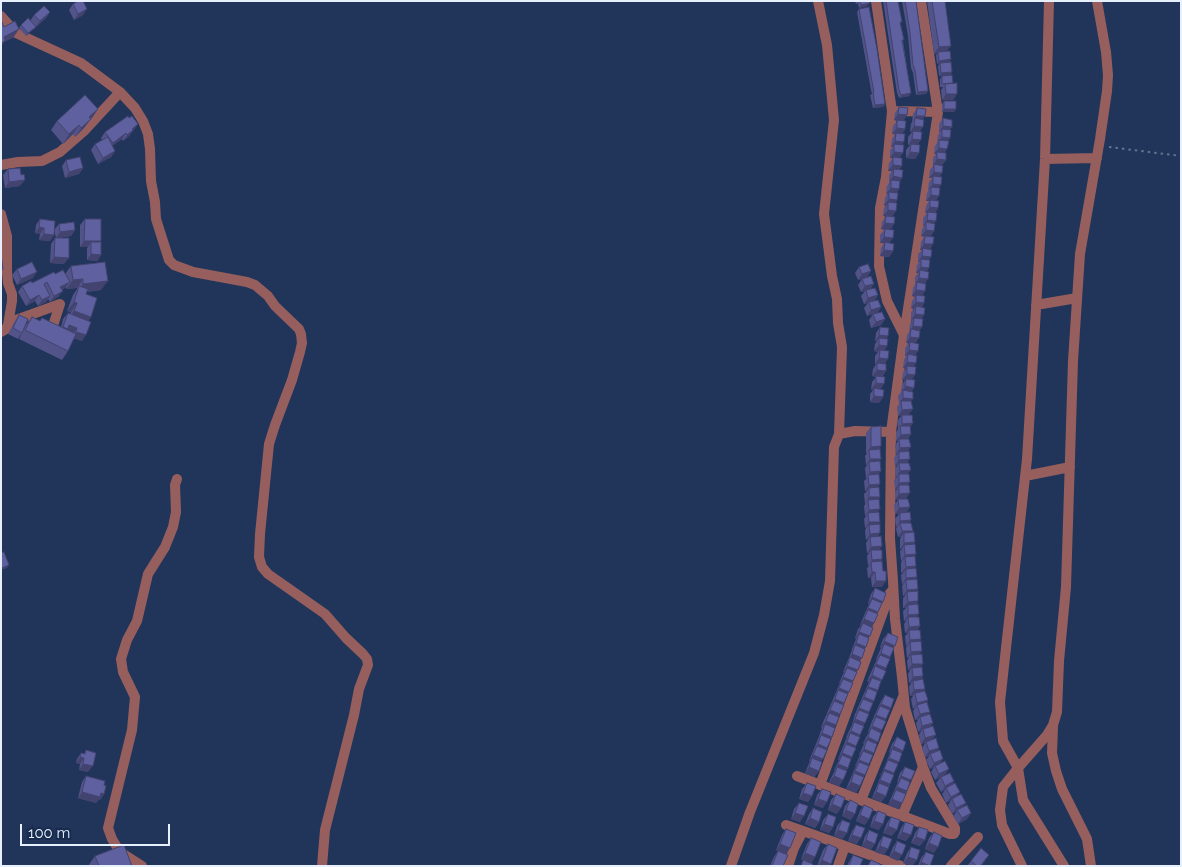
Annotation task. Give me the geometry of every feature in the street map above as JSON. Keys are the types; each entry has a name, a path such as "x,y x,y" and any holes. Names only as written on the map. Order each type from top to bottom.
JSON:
{"street":[{"path":"731,866 750,812 814,653 824,615 830,581 834,447 839,434 842,347 824,214 834,120 826,45 818,1"},
{"path":"876,1 892,111 886,177 880,208 879,266 887,301 904,335"},
{"path":"797,776 950,834 955,832 955,828 931,788 907,715 895,619 890,538 891,432 938,112 921,1"},
{"path":"1049,1 1045,158 1027,459 1000,702 1003,741 1018,768 1023,800 1064,866"},
{"path":"1022,866 1002,825 1000,810 1003,787 1047,735 1053,725 1057,712 1066,587 1073,361 1077,298 1082,243 1099,146 1108,75 1106,52 1096,1"},
{"path":"1,16 16,33 81,63 120,92 144,121 150,149 151,182 156,219 169,260 174,265 194,272 255,285 299,329 301,334 300,352 270,444 259,558 262,567 268,574 325,614 346,638 364,654 368,665 359,689 325,830 322,866"},
{"path":"1,165 42,161 60,152 84,131 120,92"},
{"path":"892,111 938,112"},
{"path":"1045,158 1097,158"},
{"path":"1,214 8,236 7,272 12,294 13,318 6,329 1,332"},
{"path":"1036,305 1077,298"},
{"path":"13,318 64,303 49,338"},
{"path":"13,318 30,328"},
{"path":"839,434 855,431 891,432"},
{"path":"1025,476 1070,467"},
{"path":"142,866 120,852 108,828 132,730 135,697 123,672 121,659 127,640 137,621 148,574 165,547 173,527 176,512 177,479"},
{"path":"820,785 890,593 894,588"},
{"path":"861,800 904,695"},
{"path":"1053,725 1052,753 1056,771 1062,789 1087,839 1092,866"},
{"path":"902,816 923,767"},
{"path":"786,825 846,846 886,863 901,866"},
{"path":"788,866 794,848 803,831"},
{"path":"951,866 978,837"},
{"path":"838,866 846,846"},
{"path":"118,865 120,852"}],"path":[{"path":"1099,146 1181,156"}],"building":[{"path":"83,1 87,9 78,14 73,4"},
{"path":"860,1 869,1 870,3 861,5"},
{"path":"886,1 898,1 911,93 901,95 899,90"},
{"path":"905,1 916,1 928,91 918,92"},
{"path":"932,1 945,1 951,46 939,47"},
{"path":"44,6 50,12 40,21 34,15"},
{"path":"869,7 885,104 875,105 859,9"},
{"path":"28,18 36,27 28,33 21,25"},
{"path":"1,20 4,27 15,21 19,29 4,37 5,41 1,43"},
{"path":"950,51 951,59 939,61 938,52"},
{"path":"951,62 952,72 941,73 940,63"},
{"path":"952,75 953,83 942,84 942,76"},
{"path":"957,83 957,94 946,94 945,84"},
{"path":"85,95 98,109 81,128 79,125 69,134 57,121"},
{"path":"944,101 956,101 956,109 944,109"},
{"path":"899,107 908,108 907,115 898,114"},
{"path":"917,108 926,109 925,116 916,116"},
{"path":"128,116 129,118 132,116 138,124 127,135 126,133 113,143 105,132"},
{"path":"915,118 924,120 923,127 914,126"},
{"path":"943,118 952,120 952,127 943,126"},
{"path":"897,120 906,121 905,129 897,128"},
{"path":"942,129 951,130 950,138 942,137"},
{"path":"913,131 922,132 921,140 912,139"},
{"path":"896,133 905,134 904,142 895,141"},
{"path":"108,137 115,151 103,158 95,144"},
{"path":"939,140 949,141 947,149 939,148"},
{"path":"894,144 904,145 903,153 894,152"},
{"path":"911,144 920,145 919,153 910,152"},
{"path":"937,152 946,153 946,160 937,159"},
{"path":"80,157 83,168 69,172 66,160"},
{"path":"893,157 902,158 902,166 893,165"},
{"path":"934,164 943,166 942,173 934,172"},
{"path":"20,168 21,175 24,174 25,180 9,182 8,169"},
{"path":"894,169 903,170 902,178 893,176"},
{"path":"933,176 942,177 941,185 933,184"},
{"path":"891,180 900,181 899,189 891,188"},
{"path":"931,187 940,188 939,196 931,195"},
{"path":"889,192 898,193 897,200 889,199"},
{"path":"930,200 939,201 938,208 930,207"},
{"path":"888,202 897,203 896,211 888,210"},
{"path":"928,212 937,213 936,221 927,220"},
{"path":"886,216 895,217 894,224 885,223"},
{"path":"40,219 55,221 54,235 44,234 44,228 39,227"},
{"path":"85,219 101,219 101,241 84,241"},
{"path":"74,222 75,230 60,232 59,224"},
{"path":"926,222 935,224 934,231 926,230"},
{"path":"885,229 894,230 893,238 884,237"},
{"path":"925,236 934,237 933,244 924,244"},
{"path":"55,238 69,238 69,258 54,257"},
{"path":"91,242 101,242 101,255 91,254"},
{"path":"885,242 894,244 893,251 884,250"},
{"path":"923,248 932,250 931,257 922,256"},
{"path":"921,259 930,260 929,268 921,267"},
{"path":"32,262 37,272 21,279 17,269"},
{"path":"105,262 108,281 83,284 83,279 73,280 71,266"},
{"path":"868,264 871,271 862,274 859,267"},
{"path":"63,270 70,282 60,287 63,291 54,296 47,282 44,284 50,296 42,300 39,295 30,300 22,286"},
{"path":"920,270 929,272 928,279 919,278"},
{"path":"871,276 874,284 865,286 862,279"},
{"path":"917,282 926,284 925,291 916,290"},
{"path":"79,286 88,289 86,294 97,298 91,317 74,311 77,303 74,302"},
{"path":"875,288 878,295 868,298 866,290"},
{"path":"916,295 925,296 924,303 916,302"},
{"path":"878,300 881,307 871,310 869,302"},
{"path":"916,306 925,308 924,315 915,314"},
{"path":"882,312 885,319 876,322 873,314"},
{"path":"68,313 91,322 86,335 76,332 77,328 69,325 68,329 63,327"},
{"path":"19,315 28,319 22,333 13,328"},
{"path":"32,317 40,321 42,318 76,334 68,351 25,330"},
{"path":"914,318 923,319 922,327 913,326"},
{"path":"880,327 889,328 888,336 879,335"},
{"path":"911,329 920,331 919,338 910,337"},
{"path":"879,338 888,339 887,346 879,345"},
{"path":"910,342 919,344 918,351 909,350"},
{"path":"880,350 889,351 888,359 879,358"},
{"path":"908,354 917,356 916,363 907,362"},
{"path":"877,363 886,364 886,371 877,370"},
{"path":"907,366 916,367 915,375 907,374"},
{"path":"876,376 885,377 884,384 876,383"},
{"path":"906,379 915,380 914,388 905,386"},
{"path":"874,388 884,390 883,397 874,396"},
{"path":"903,390 913,392 913,399 903,398"},
{"path":"901,401 911,401 913,409 902,410"},
{"path":"902,415 912,415 913,423 902,424"},
{"path":"881,426 881,446 871,447 871,427"},
{"path":"900,426 910,426 911,434 901,435"},
{"path":"899,439 909,439 911,447 900,448"},
{"path":"880,449 881,459 870,459 869,450"},
{"path":"909,451 910,459 899,460 899,452"},
{"path":"880,461 881,471 870,472 869,462"},
{"path":"899,463 909,463 911,470 900,471"},
{"path":"879,474 880,484 869,485 868,475"},
{"path":"899,474 909,474 910,482 899,483"},
{"path":"899,485 909,485 910,493 899,494"},
{"path":"879,487 880,497 869,497 869,488"},
{"path":"879,499 880,509 869,510 868,500"},
{"path":"898,499 908,499 910,507 899,508"},
{"path":"879,512 880,522 869,522 868,513"},
{"path":"910,512 911,520 900,521 900,513"},
{"path":"900,523 911,523 913,531 902,531"},
{"path":"880,524 880,533 870,534 869,525"},
{"path":"914,532 915,542 904,543 904,533"},
{"path":"881,536 882,546 871,547 870,537"},
{"path":"915,544 916,554 905,555 904,545"},
{"path":"871,550 882,550 882,559 872,560"},
{"path":"4,552 9,565 2,568 1,553"},
{"path":"915,556 916,566 906,567 905,557"},
{"path":"882,561 883,571 886,571 886,581 876,581 875,572 872,572 871,562"},
{"path":"916,568 917,577 906,578 906,569"},
{"path":"917,579 918,589 907,590 906,580"},
{"path":"875,588 886,593 883,602 872,597"},
{"path":"918,591 918,601 908,602 907,592"},
{"path":"872,599 882,603 878,612 868,608"},
{"path":"918,604 919,614 908,615 908,605"},
{"path":"868,610 878,614 874,623 864,619"},
{"path":"908,617 919,617 920,626 909,627"},
{"path":"863,623 873,628 870,636 859,632"},
{"path":"909,630 920,630 921,639 910,640"},
{"path":"888,633 898,637 895,646 884,641"},
{"path":"859,634 869,638 866,647 856,643"},
{"path":"921,641 922,651 911,652 910,642"},
{"path":"884,644 894,648 890,657 881,653"},
{"path":"855,645 865,649 862,658 852,654"},
{"path":"922,654 923,664 912,664 911,655"},
{"path":"880,655 890,659 886,668 876,664"},
{"path":"850,657 861,662 858,670 847,666"},
{"path":"875,666 886,671 882,680 872,675"},
{"path":"922,667 923,676 913,677 912,668"},
{"path":"847,668 857,672 853,681 843,677"},
{"path":"872,678 881,681 878,690 868,687"},
{"path":"843,679 853,683 849,692 839,688"},
{"path":"923,679 925,689 914,690 913,681"},
{"path":"868,688 877,692 874,701 864,697"},
{"path":"838,690 848,694 844,703 835,699"},
{"path":"925,691 928,700 917,703 915,693"},
{"path":"885,695 894,699 891,708 881,704"},
{"path":"863,699 873,703 869,712 859,708"},
{"path":"834,701 844,705 840,714 830,710"},
{"path":"927,702 930,712 920,714 917,705"},
{"path":"880,706 890,710 886,719 876,715"},
{"path":"859,710 869,714 865,723 855,719"},
{"path":"829,713 839,717 836,725 826,721"},
{"path":"930,714 933,723 922,726 920,717"},
{"path":"876,717 886,721 882,730 872,726"},
{"path":"854,722 864,726 860,735 851,731"},
{"path":"825,724 835,728 832,737 822,733"},
{"path":"933,726 936,735 925,738 923,729"},
{"path":"871,728 881,733 878,742 868,737"},
{"path":"850,733 860,737 856,746 847,742"},
{"path":"821,735 831,739 827,748 818,744"},
{"path":"897,737 906,742 903,751 893,746"},
{"path":"936,738 939,748 929,751 926,742"},
{"path":"867,740 877,744 874,753 864,749"},
{"path":"846,744 856,748 852,757 842,753"},
{"path":"817,746 827,750 823,759 813,755"},
{"path":"892,749 902,753 899,762 889,758"},
{"path":"86,750 96,753 93,766 83,764 84,758 80,757 81,753 85,754"},
{"path":"940,750 943,759 934,763 930,754"},
{"path":"863,751 873,755 869,764 859,760"},
{"path":"842,755 851,759 848,768 838,764"},
{"path":"812,758 822,762 819,771 809,767"},
{"path":"888,760 898,764 894,773 884,769"},
{"path":"945,761 949,769 939,774 935,766"},
{"path":"859,762 869,766 865,775 855,771"},
{"path":"837,767 847,771 843,780 834,776"},
{"path":"905,767 915,771 911,780 901,776"},
{"path":"884,771 894,775 890,784 880,780"},
{"path":"854,773 864,777 860,786 851,782"},
{"path":"950,773 954,781 945,786 941,777"},
{"path":"86,776 105,781 104,794 101,793 100,797 82,792"},
{"path":"901,778 910,782 907,791 897,787"},
{"path":"807,783 816,786 812,796 803,793"},
{"path":"879,783 889,787 886,796 876,792"},
{"path":"955,783 960,792 951,797 946,788"},
{"path":"822,789 831,792 827,802 818,799"},
{"path":"896,790 906,794 902,803 892,799"},
{"path":"836,794 845,798 841,808 832,804"},
{"path":"961,794 966,803 956,808 952,799"},
{"path":"850,800 858,804 855,814 846,810"},
{"path":"799,803 808,806 804,816 795,813"},
{"path":"864,805 873,809 869,819 860,815"},
{"path":"967,805 971,813 962,818 957,810"},
{"path":"813,808 822,812 819,822 810,818"},
{"path":"878,811 886,814 883,824 874,821"},
{"path":"828,814 836,817 833,827 824,824"},
{"path":"891,817 900,820 897,830 888,826"},
{"path":"842,820 850,823 847,833 838,830"},
{"path":"905,822 914,825 911,835 902,832"},
{"path":"856,825 865,828 861,838 852,835"},
{"path":"919,827 928,830 925,840 916,837"},
{"path":"786,829 796,833 790,848 780,844"},
{"path":"869,830 878,834 875,844 866,840"},
{"path":"934,832 942,836 938,847 929,843"},
{"path":"883,836 892,839 888,849 880,846"},
{"path":"811,838 821,842 815,857 805,853"},
{"path":"897,841 906,845 902,855 894,851"},
{"path":"828,844 837,848 831,864 822,860"},
{"path":"124,845 132,866 99,866 95,856"},
{"path":"911,847 920,850 917,860 908,857"},
{"path":"981,848 989,855 980,866 977,866 971,861"},
{"path":"778,851 788,855 783,866 772,866"},
{"path":"926,852 934,855 930,866 921,862"},
{"path":"853,855 863,859 860,866 849,866"},
{"path":"803,860 813,864 812,866 801,866"},
{"path":"871,860 880,864 880,866 868,866"}]}
